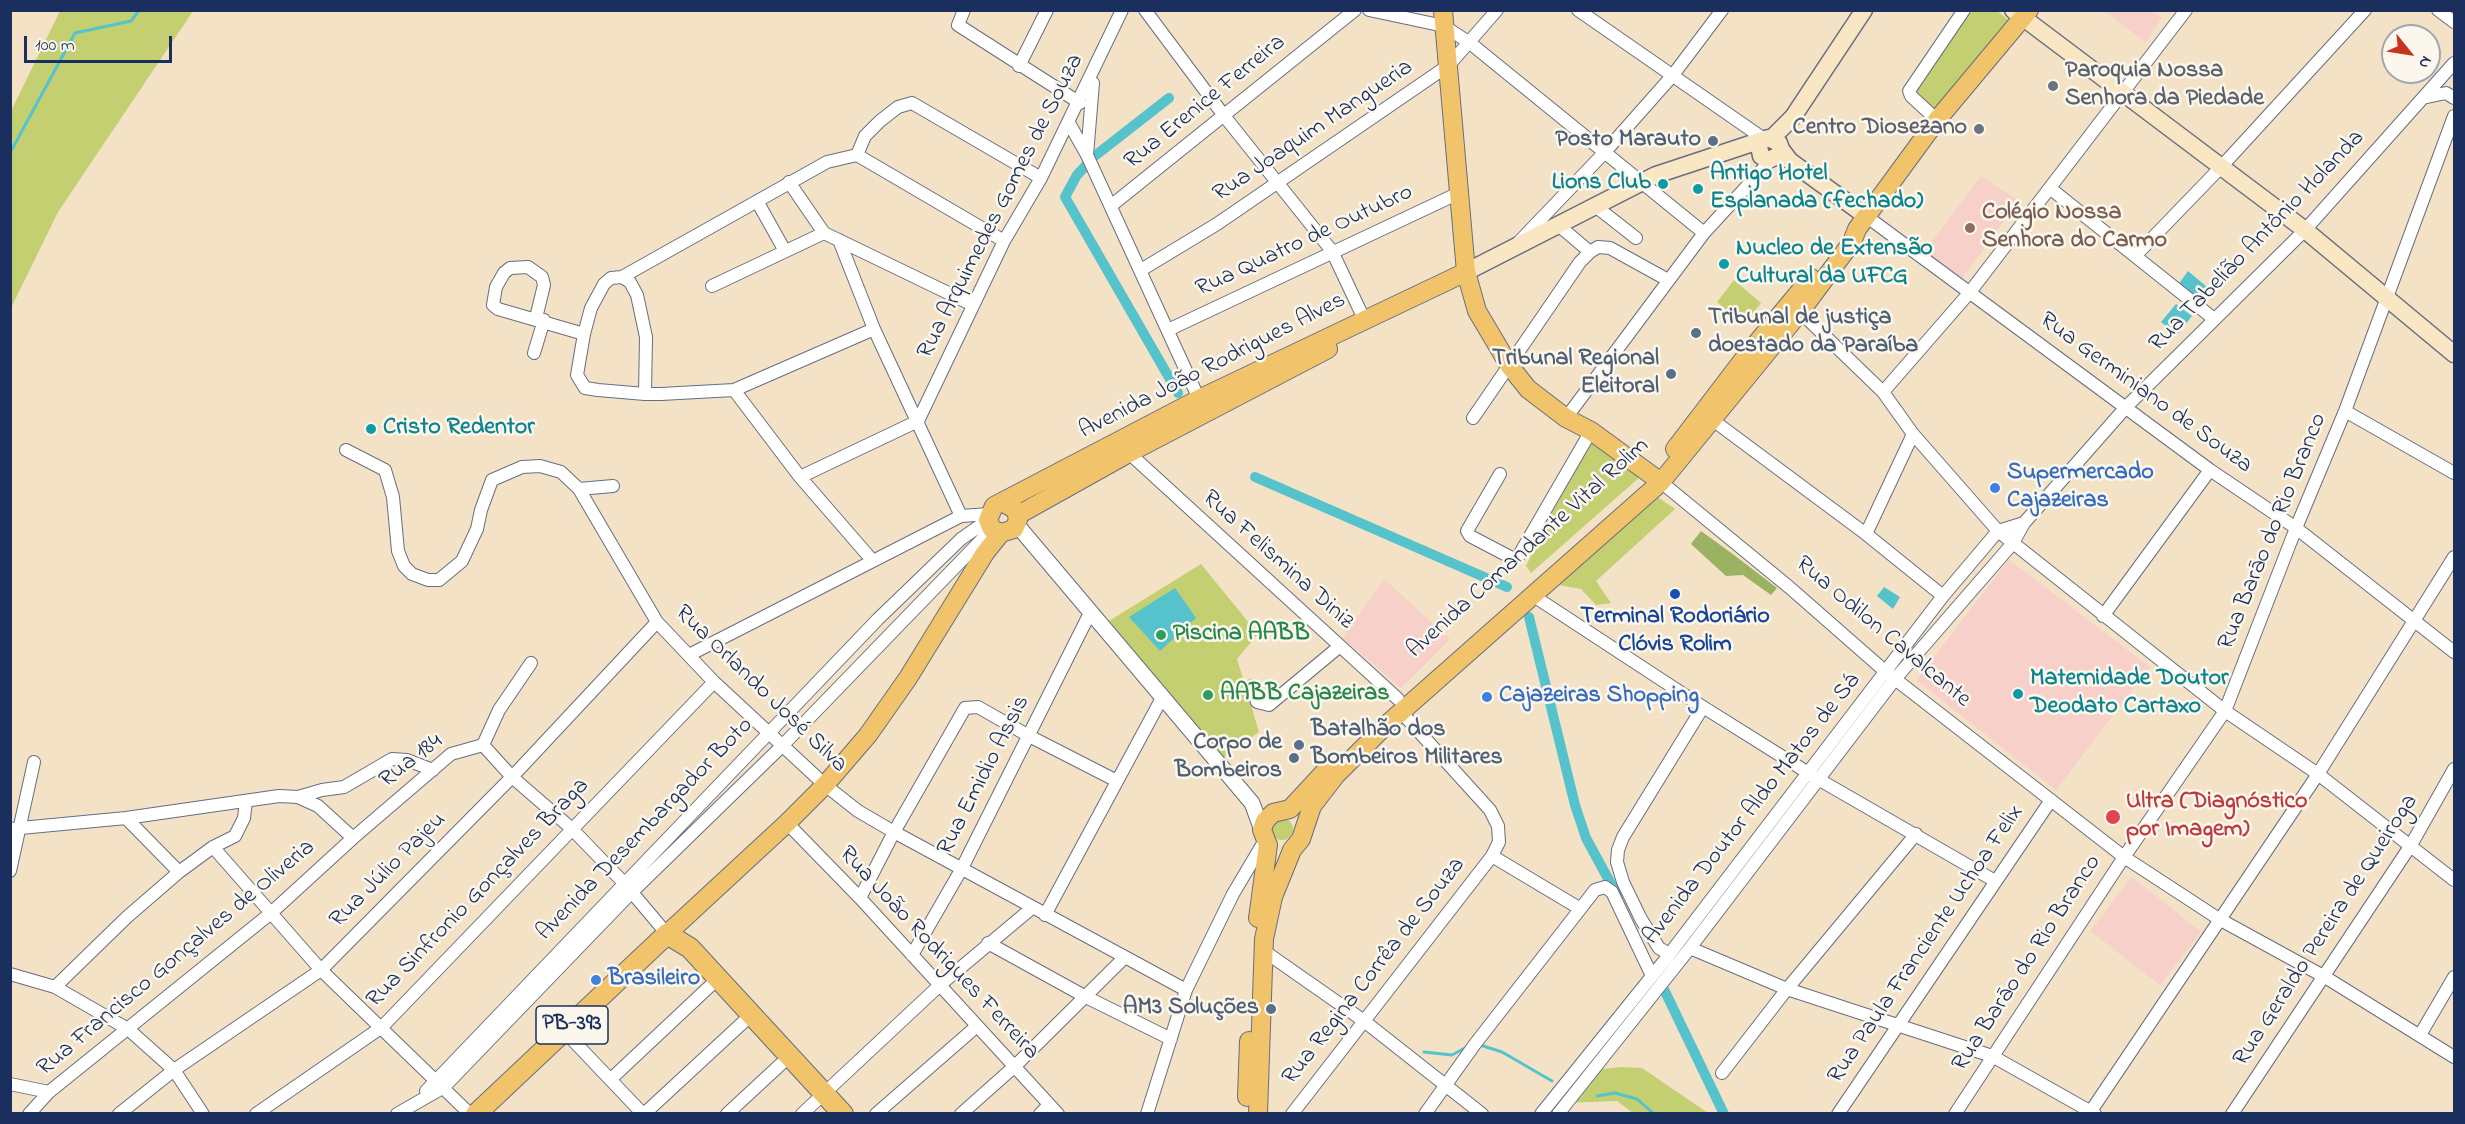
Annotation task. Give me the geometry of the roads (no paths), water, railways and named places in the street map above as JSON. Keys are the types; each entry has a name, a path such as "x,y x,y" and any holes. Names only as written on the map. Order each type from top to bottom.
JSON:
{"highway":[{"path":"667,934 681,957 748,1019 781,1064 817,1105 843,1113"},
{"path":"667,934 690,948 817,1105"},
{"name":"PB-393","path":"476,1113 566,1032 667,934"}],"main road":[{"path":"1861,223 1772,151 1864,10"},
{"path":"2022,13 2305,230 2454,354"},
{"name":"Avenida Comandante Vital Rolim","path":"1258,1113 1264,951 1273,897 1292,850 1301,839 1312,806 1336,775 1400,706 1657,478 1852,242 1861,223 1937,120 2022,13"},
{"name":"Rua Odilon Cavalcante","path":"1444,18 1461,192 1466,272 1477,311 1509,365 1528,388 1566,418 1591,431 1657,478"},
{"name":"Avenida João Rodrigues Alves","path":"1004,503 1199,399 1364,319 1447,282 1516,244 1551,217 1594,205 1640,182 1733,148 1747,156 1772,151"},
{"name":"Avenida João Rodrigues Alves","path":"1018,520 1129,453 1365,329 1417,306 1447,282"},
{"name":"Avenida Comandante Vital Rolim","path":"1265,838 1268,816 1284,810 1344,749 1400,706 1532,596 1714,421 1796,307"},
{"path":"667,934 787,823 825,785 868,735 902,688 985,554 994,506 1004,503 1013,507 1018,520 1010,532 992,524"},
{"path":"1284,810 1299,813 1305,822"},
{"path":"1265,838 1282,850 1292,850"},
{"path":"1247,1113 1256,937 1265,838"}],"street":[{"path":"964,10 958,25 1080,103"},
{"path":"1020,66 1047,10"},
{"name":"Rua Arquimedes Gomes de Souza","path":"918,421 1004,241 1041,178 1080,103 1122,10"},
{"path":"1145,10 1225,117 1332,251 1364,319"},
{"name":"Rua Erenice Ferreira","path":"1112,205 1225,117 1355,10"},
{"path":"1369,10 1444,18 1470,43 1704,234"},
{"name":"Rua Joaquim Mangueria","path":"1141,270 1278,183 1449,65 1497,10"},
{"path":"1566,418 1668,280 1752,179 1772,151 1595,15 1578,10"},
{"path":"1590,252 1551,217 1673,75 1722,10"},
{"path":"1937,120 1911,96 1909,91 1964,10"},
{"path":"1883,392 1970,292 2186,10"},
{"path":"2136,255 2222,166 2365,10"},
{"path":"2438,10 2454,22"},
{"name":"Rua Tabelião Antônio Holanda","path":"2426,97 2438,93 2453,96 2452,66"},
{"name":"Rua Tabelião Antônio Holanda","path":"2013,543 2024,523 2127,406 2305,230 2452,66"},
{"path":"1087,155 1093,75"},
{"path":"857,155 865,136 880,121 898,107 912,103 1041,178"},
{"name":"Rua Barāo do Rio Branco","path":"1955,1113 2124,857 2225,711 2295,528 2345,411 2454,116"},
{"path":"1069,123 1112,205 1199,399"},
{"path":"874,329 734,390 645,394 585,388 577,375 591,308 604,284 611,278 622,277 827,162 857,155 1004,241"},
{"path":"789,182 824,233 973,306"},
{"path":"2051,189 2214,319"},
{"name":"Rua Quatro de Outubro","path":"1168,330 1461,192"},
{"path":"758,201 785,251"},
{"path":"1594,205 1636,238"},
{"name":"Rua Germiniano de Souza","path":"1861,223 1970,292 2127,406 2210,470 2295,528 2454,652"},
{"path":"711,286 824,233"},
{"path":"839,240 874,329 961,516"},
{"path":"1473,418 1580,262 1590,252 1598,247 1610,248 1668,280"},
{"path":"534,353 540,319 544,285 542,277 528,267 510,268 504,273 494,296 493,304 498,309 540,319 584,334"},
{"path":"622,277 630,282 637,295 646,338 645,394"},
{"path":"1796,307 1883,392 1913,434 1998,531 2225,711 2318,774 2454,880"},
{"path":"734,390 800,477 872,560"},
{"path":"2345,411 2454,473"},
{"path":"800,477 918,421"},
{"path":"1714,421 1866,534 1943,596"},
{"path":"1500,474 1467,531 1470,536 1512,558 1518,557 1591,431"},
{"path":"1866,534 1913,434"},
{"name":"Rua Orlando José Silva","path":"346,450 385,470 393,497 398,551 404,566 412,574 428,580 439,580 462,561 477,529 492,480 522,467 540,466 561,472 579,489 657,622 714,682 825,785 894,832 1186,990"},
{"name":"Rua Felismina Diniz","path":"1129,453 1340,646 1400,706 1490,810 1498,826 1499,842 1492,856"},
{"path":"2103,616 2210,470"},
{"name":"Rua Odilon Cavalcante","path":"1657,478 1789,587 1890,675 2124,857 2219,919 2325,977 2454,1057"},
{"path":"579,489 613,486"},
{"path":"689,655 961,516 992,524"},
{"path":"1018,520 1090,613 1252,802 1265,838 1233,894 1186,990 1147,1113"},
{"path":"1998,531 2024,523"},
{"name":"Avenida Desembargador Boto","path":"397,1113 440,1084 627,888 769,732 916,581 961,539 992,524"},
{"name":"Avenida Desembargador Boto","path":"627,888 782,746 929,594 992,524"},
{"name":"Avenida Doutor Aldo Matos de Sá","path":"1669,961 1689,948 1818,779 1943,596 1998,531"},
{"name":"Avenida Doutor Aldo Matos de Sá","path":"1558,1113 1808,771 1890,675 1940,627 2013,543"},
{"path":"1689,948 1787,989 1992,1056 2093,1112 2219,919 2318,774 2454,557"},
{"path":"916,581 929,594"},
{"path":"1532,596 1818,779 1995,881"},
{"name":"Rua Emidio Assis","path":"912,955 961,870 1090,613"},
{"path":"1927,618 1940,627"},
{"name":"Rua Júlio Pajeu","path":"119,1113 174,1070 321,970 512,777 657,622"},
{"path":"1252,686 1257,702 1269,705 1340,646"},
{"name":"Rua 184","path":"353,838 451,754 483,745 499,710 531,663"},
{"name":"Rua Sinfronio Gonçalves Braga","path":"256,1113 382,1027 571,828 714,682"},
{"path":"1045,915 1163,696"},
{"path":"860,898 894,832 965,708 978,707 1117,781"},
{"path":"1669,961 1641,919 1623,882 1617,862 1618,849 1703,707"},
{"path":"483,745 512,777 571,828 667,934"},
{"path":"298,798 322,790 344,787 376,766 392,759 407,760 433,770"},
{"path":"10,871 16,828 34,762"},
{"name":"Rua Geraldo Pereira de Queiroga","path":"2232,1113 2411,845 2454,769"},
{"path":"16,828 126,818 279,796 298,798 318,806 353,838"},
{"name":"Rua Paula Franciente Uchoa Felix","path":"1838,1113 2051,800"},
{"path":"55,987 127,917 179,872 240,831 246,801"},
{"path":"1252,802 1284,810"},
{"path":"126,818 179,872"},
{"name":"Rua João Rodrigues Ferreira","path":"787,823 860,898 1015,1066 1049,1111"},
{"path":"1722,1074 1787,989 1916,834"},
{"name":"Rua Francisco Gonçalves de Oliveria","path":"29,1113 49,1092 271,914 353,838"},
{"path":"213,847 321,970 470,1113"},
{"path":"1492,856 1579,908"},
{"name":"Rua Regina Corrêa de Souza","path":"1292,1113 1492,856"},
{"path":"1425,1113 1579,908 1600,887 1612,891 1655,979"},
{"path":"817,1105 988,942 1032,908"},
{"path":"988,942 1086,997 1171,1040"},
{"path":"1264,951 1365,1021 1446,1087 1482,1113"},
{"path":"961,1113 1015,1066 1124,958"},
{"path":"10,974 55,987 128,1029 174,1070 203,1113"},
{"path":"2420,1035 2454,977"},
{"name":"Avenida Doutor Aldo Matos de Sá","path":"1541,1113 1655,979"},
{"path":"612,1078 710,986"},
{"path":"566,1032 644,1113 748,1019"},
{"path":"876,1113 977,1026"},
{"path":"727,1113 781,1064"},
{"path":"10,1084 49,1092"}],"water":[{"path":"2188,271 2207,287 2196,300 2178,285"},
{"path":"2176,304 2192,316 2177,335 2161,322"},
{"path":"1884,587 1900,597 1893,609 1877,596"},
{"name":"Piscina AABB","path":"1175,588 1196,618 1160,651 1129,617"}],"waterway":[{"path":"10,153 75,33 131,21 139,10"},
{"path":"1096,155 1169,98"},
{"path":"1090,161 1077,175 1065,197 1178,393"},
{"path":"1255,477 1507,587"},
{"path":"1529,617 1575,805 1586,838 1617,895"},
{"path":"1659,979 1724,1114"},
{"path":"1480,1045 1502,1052 1552,1081"},
{"path":"1424,1052 1452,1055 1465,1048"},
{"path":"1597,1096 1615,1093 1637,1099 1654,1114"}],"place":[{"name":"Paroquia Nossa Senhora da Piedade","path":"2053,86"},
{"name":"Centro Diosezano","path":"1979,129"},
{"name":"Posto Marauto","path":"1713,141"},
{"name":"Lions Club","path":"1663,184"},
{"name":"Antigo Hotel Esplanada (fechado)","path":"1698,189"},
{"name":"Colégio Nossa Senhora do Carmo","path":"1970,228"},
{"name":"Nucleo de Extensão Cultural da UFCG","path":"1724,264"},
{"name":"Tribunal de justiça doestado da Paraíba","path":"1696,333"},
{"name":"Tribunal Regional Eleitoral","path":"1671,374"},
{"name":"Cristo Redentor","path":"371,429"},
{"name":"Supermercado Cajazeiras","path":"1995,488"},
{"name":"Terminal Rodoriário Clóvis Rolim","path":"1675,594"},
{"name":"Piscina AABB","path":"1161,635"},
{"name":"Maternidade Doutor Deodato Cartaxo","path":"2018,694"},
{"name":"AABB Cajazeiras","path":"1208,695"},
{"name":"Cajazeiras Shopping","path":"1487,697"},
{"name":"Batalhão dos Bombeiros Militares","path":"1299,745"},
{"name":"Corpo de Bombeiros","path":"1294,758"},
{"name":"Ultra (Diagnóstico por Imagem)","path":"2113,817"},
{"name":"Brasileiro","path":"596,980"},
{"name":"AM3 Soluções","path":"1271,1009"}]}
